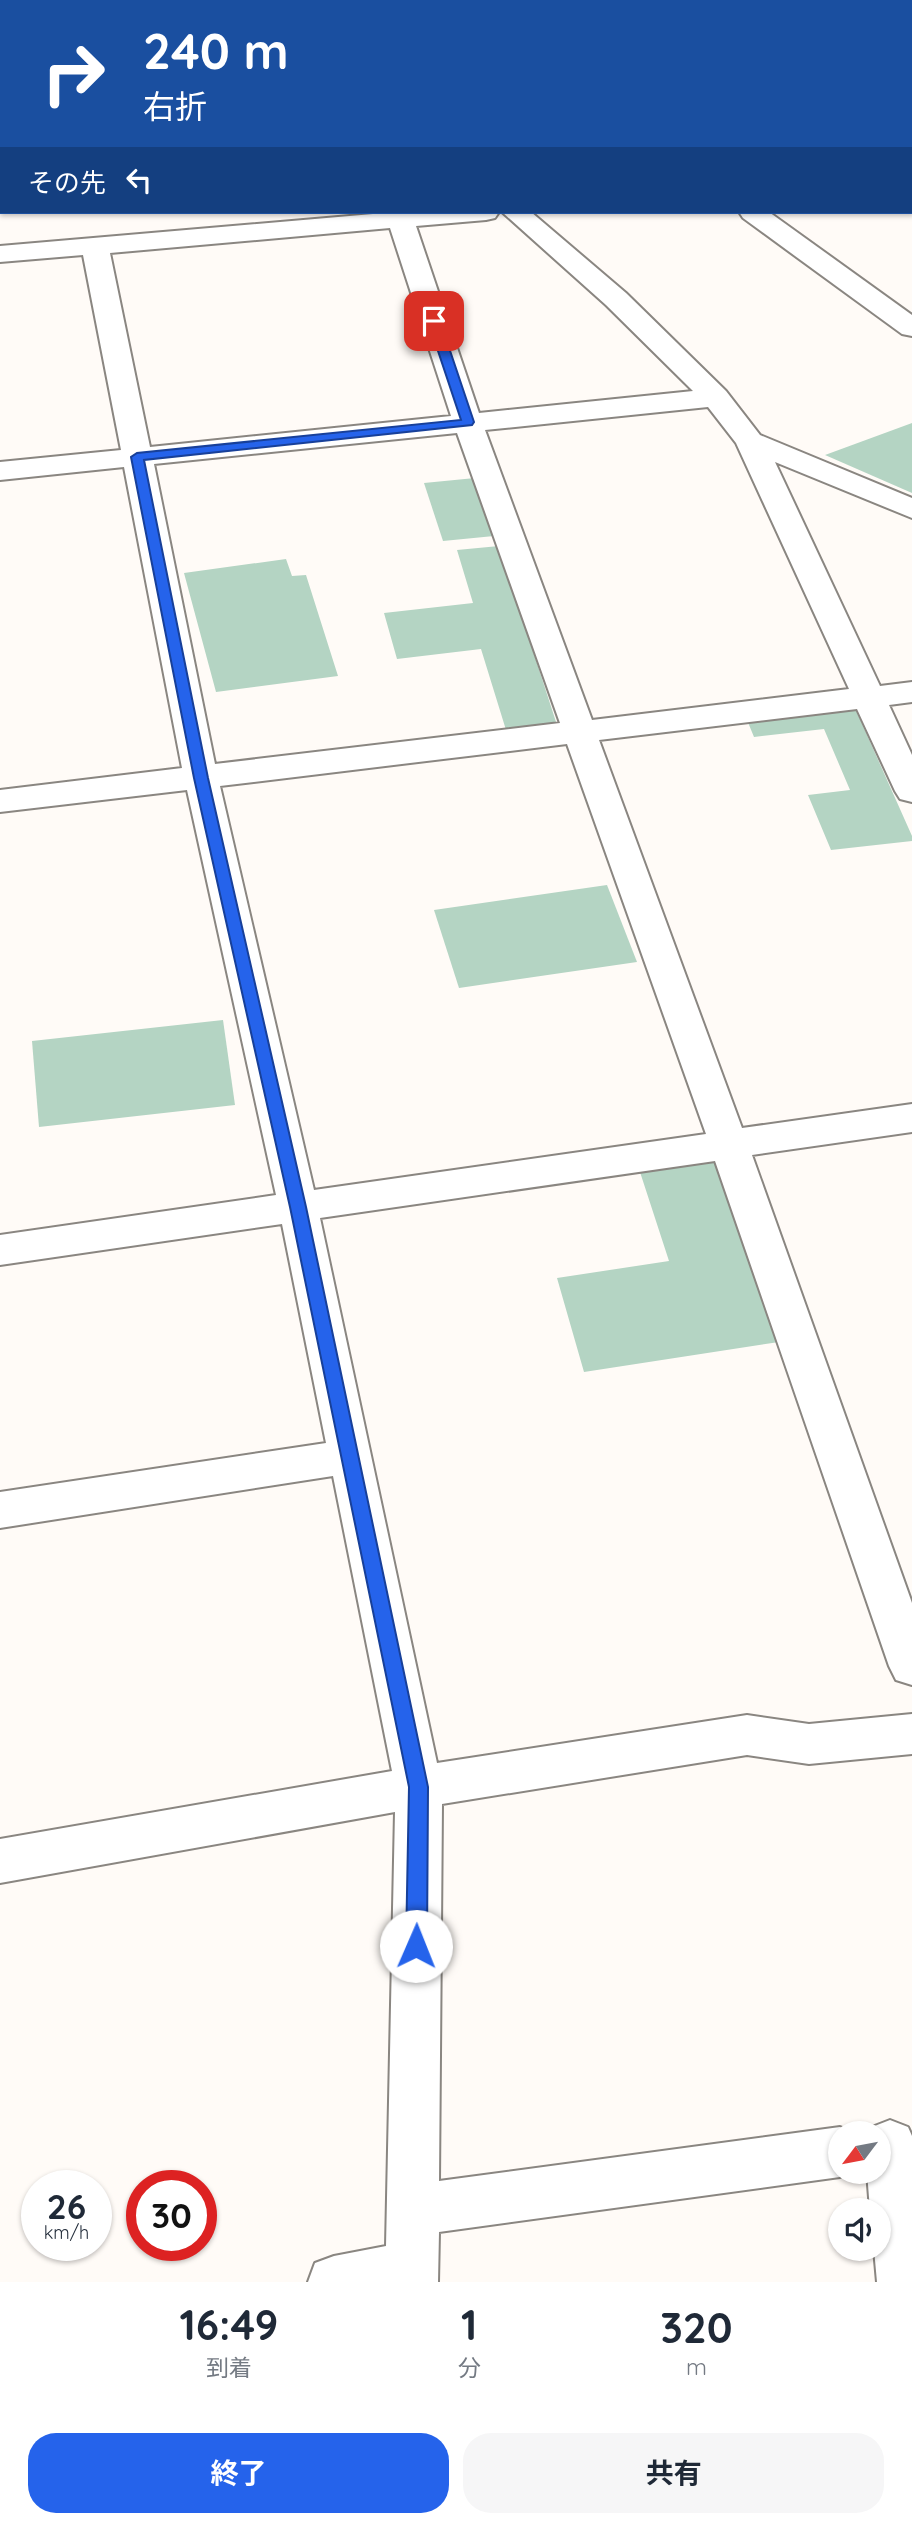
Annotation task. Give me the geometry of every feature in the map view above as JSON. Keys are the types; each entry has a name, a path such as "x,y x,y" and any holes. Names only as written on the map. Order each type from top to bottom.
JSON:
{"street":[{"path":"258,214 280,230"},
{"path":"0,254 453,214"},
{"path":"516,214 616,299 716,397 750,441 912,791"},
{"path":"755,214 912,328"},
{"path":"400,219 468,422 729,1145 912,1666"},
{"path":"95,245 201,778 298,1207 419,1787 412,2275 334,2282"},
{"path":"0,471 716,397"},
{"path":"750,441 912,509"},
{"path":"0,801 912,692"},
{"path":"0,1251 912,1118"},
{"path":"0,1510 349,1455"},
{"path":"0,1861 419,1787 747,1735 809,1744 912,1734"},
{"path":"893,2145 903,2282"},
{"path":"413,2210 828,2154"}],"green space":[{"path":"912,423 912,493 825,455"},
{"path":"475,478 494,536 443,541 424,483"},
{"path":"499,546 557,725 506,730 481,649 397,659 384,613 473,603 457,550"},
{"path":"286,559 292,576 306,575 338,676 216,692 184,573"},
{"path":"855,708 912,841 831,850 808,795 850,790 824,729 754,737 747,720"},
{"path":"607,885 637,962 459,988 434,910"},
{"path":"223,1020 235,1105 39,1127 32,1041"},
{"path":"714,1161 779,1342 584,1372 557,1278 669,1261 640,1172"}],"route":[{"path":"416,1946 419,1787 298,1207 201,778 137,457 468,422 434,321"}]}
